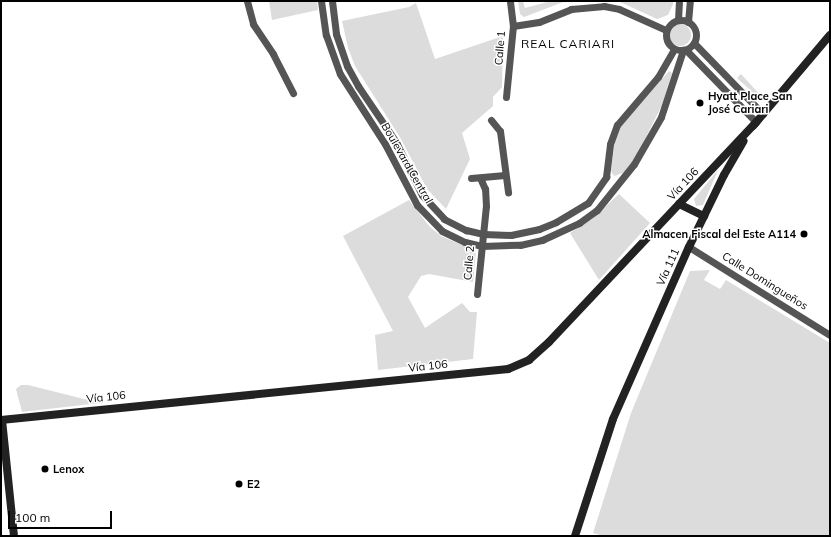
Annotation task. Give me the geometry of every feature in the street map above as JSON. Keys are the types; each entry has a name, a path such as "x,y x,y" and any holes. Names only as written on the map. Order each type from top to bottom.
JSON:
{"main road":[{"name":"Vía 111","path":"575,536 613,419 689,247 731,161 756,122 830,34"},
{"name":"Vía 106","path":"2,420 508,369 529,360 549,342 756,122"},
{"path":"679,204 704,216"},
{"path":"2,420 14,536"}],"street":[{"path":"247,1 253,24 272,54 293,93"},
{"name":"Boulevard Central","path":"321,1 328,43 340,74 385,144 422,212 448,234 482,246 520,245 552,236 589,217 634,164 660,117 684,50"},
{"name":"Boulevard Central","path":"333,1 339,45 358,86 396,142 428,203 454,224 483,234 511,235 548,226 585,206 603,184 611,138 617,125 658,77 674,49"},
{"name":"Calle 1","path":"506,97 513,26 510,1"},
{"path":"666,30 678,20 679,1"},
{"path":"688,22 690,1"},
{"path":"513,26 539,22 579,7 604,6 619,9 666,30"},
{"path":"678,20 688,22 695,30 694,43 763,114"},
{"path":"666,30 666,39 674,49 684,50 756,122"},
{"path":"684,50 694,43"},
{"path":"349,90 358,86"},
{"path":"491,120 500,131 508,192"},
{"path":"471,178 505,175"},
{"name":"Calle 2","path":"477,294 486,206 485,189 480,178"},
{"path":"603,184 613,190"},
{"name":"Calle Domingueños","path":"689,247 830,334"}],"shaded area":[{"path":"269,1 317,1 318,10 272,20"},
{"path":"518,1 523,1 525,8 551,1 566,1 524,17 520,14"},
{"path":"618,1 673,1 673,4 668,15 657,19"},
{"path":"416,3 435,59 503,36 502,87 493,97 493,106 462,133 470,159 446,209 427,189 401,139 355,66 348,48 342,21 409,7"},
{"path":"680,24 688,27 691,35 688,43 680,46 672,43 669,35 672,27"},
{"path":"669,71 672,73 662,105 635,159 623,173 614,176 611,171 615,140 620,126"},
{"path":"741,74 763,98 761,100 737,78"},
{"path":"718,170 703,205 696,206 694,199"},
{"path":"619,194 650,223 599,280 570,233 592,219"},
{"path":"409,200 430,227 441,236 476,251 473,282 429,274 421,276 408,297 425,328 462,303 470,312 477,312 473,359 378,370 375,335 393,331 343,236"},
{"path":"710,270 704,280 720,289 726,280 830,343 830,536 603,536 593,533 631,413 690,271"},
{"path":"21,385 28,385 100,403 22,412 16,389"}],"place":[{"name":"Hyatt Place San José Cariari","path":"700,103"},
{"name":"Almacen Fiscal del Este A114","path":"804,234"},
{"name":"Lenox","path":"45,469"},
{"name":"E2","path":"239,484"}],"district":[{"name":"REAL CARIARI","path":"568,44"}]}
